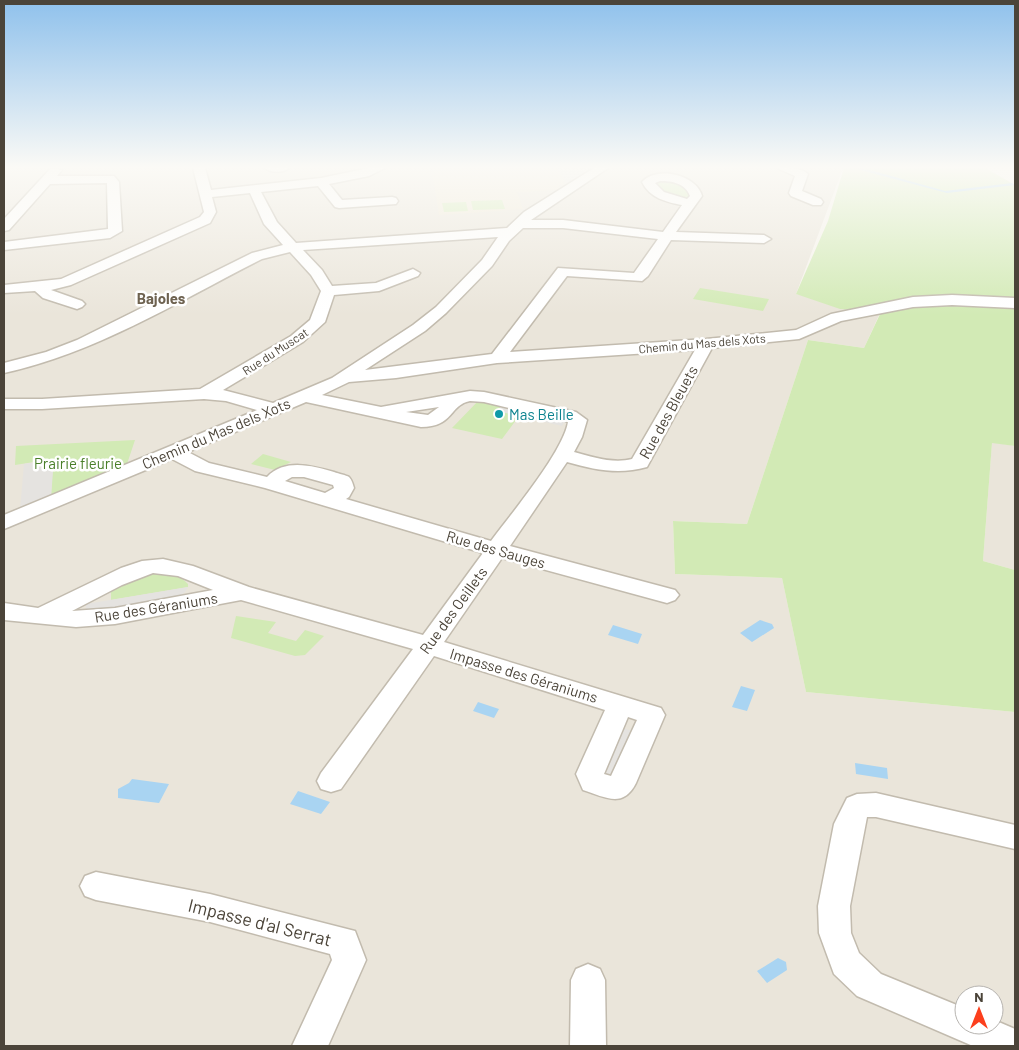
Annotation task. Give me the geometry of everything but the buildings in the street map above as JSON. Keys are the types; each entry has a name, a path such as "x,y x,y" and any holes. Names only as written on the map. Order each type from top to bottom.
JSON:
{"street":[{"path":"4,227 13,217"},
{"path":"4,246 54,242 110,234 115,231 114,217"},
{"path":"4,289 66,282 195,225 207,217"},
{"path":"268,217 271,224 317,273 328,292 379,286 412,273"},
{"path":"366,370 441,310 525,225 536,217"},
{"path":"497,358 563,271 637,278 643,273 680,217"},
{"path":"4,368 52,356 83,343 257,256 292,247 485,234 525,225 667,236 764,239"},
{"path":"38,286 48,295 77,304"},
{"name":"Rue du Muscat","path":"204,394 297,339 317,322 328,292"},
{"name":"Chemin du Mas dels Xots","path":"4,523 178,453 248,410 272,408 366,370 497,358 706,344 799,334 837,317 913,302 952,300 1015,303"},
{"name":"Rue des Bleuets","path":"567,446 614,468 626,468 640,463 706,344"},
{"path":"311,393 336,402 411,419 430,421 438,418 457,398 479,396 570,416 578,420 578,426 567,446"},
{"name":"Rue du Muscat","path":"4,404 42,404 204,394 227,396 248,410"},
{"name":"Rue des Oeillets","path":"331,782 427,645 497,550 567,446"},
{"name":"Rue des Sauges","path":"178,453 202,467 272,484 497,550 666,594"},
{"name":"Rue des Géraniums","path":"42,616 134,571 153,566 170,567 241,592 427,645"},
{"name":"Rue des Géraniums","path":"4,611 12,614 76,619 115,616 241,592"},
{"name":"Impasse des Géraniums","path":"427,645 620,705"},
{"path":"1014,1046 869,985 846,963 835,933 834,906 849,824 857,806 876,805 1015,837"},
{"name":"Impasse d'al Serrat","path":"96,886 210,908 343,942 349,960 310,1046"},
{"path":"588,980 588,1046"}],"shaded area":[{"path":"4,217 825,217 796,294 881,311 864,348 808,340 747,524 673,521 675,574 782,578 806,692 1015,712 1015,1046 4,1046"},
{"path":"503,404 566,419 562,426 497,411"},
{"path":"992,442 1015,446 1015,570 983,561"},
{"path":"54,459 51,497 20,510 24,464"},
{"path":"188,587 185,592 175,599 96,613 86,609 86,604"},
{"path":"611,724 644,735 622,783 593,782"}],"green space":[{"path":"829,217 1015,217 1014,299 951,301 1015,306 1015,446 992,443 983,561 1015,570 1015,712 806,692 782,578 675,574 673,521 747,524 808,340 864,348 881,312 840,309 796,294"},
{"path":"700,288 769,299 763,311 693,299"},
{"path":"480,399 503,404 494,415 501,417 504,412 519,416 502,439 452,428"},
{"name":"Prairie fleurie","path":"135,440 127,464 51,496 53,459 15,465 16,446"},
{"path":"263,454 291,462 275,470 251,464"},
{"path":"151,573 166,573 176,576 188,584 188,587 111,600 111,591 134,577"},
{"path":"236,616 276,622 268,633 296,641 305,630 324,636 305,655 295,656 231,638"}],"water":[{"path":"760,620 772,624 774,628 752,642 740,633"},
{"path":"613,625 642,634 638,644 608,635"},
{"path":"741,686 755,690 747,711 732,707"},
{"path":"478,702 499,709 494,718 473,711"},
{"path":"855,763 887,768 888,779 856,774"},
{"path":"132,779 169,784 159,803 118,798 118,789 129,783"},
{"path":"298,791 330,802 321,814 290,804"},
{"path":"778,958 786,962 787,970 767,983 757,971"}],"place":[{"name":"Mas Beille","path":"499,414"}],"district":[{"name":"Bajoles","path":"161,298"}]}
